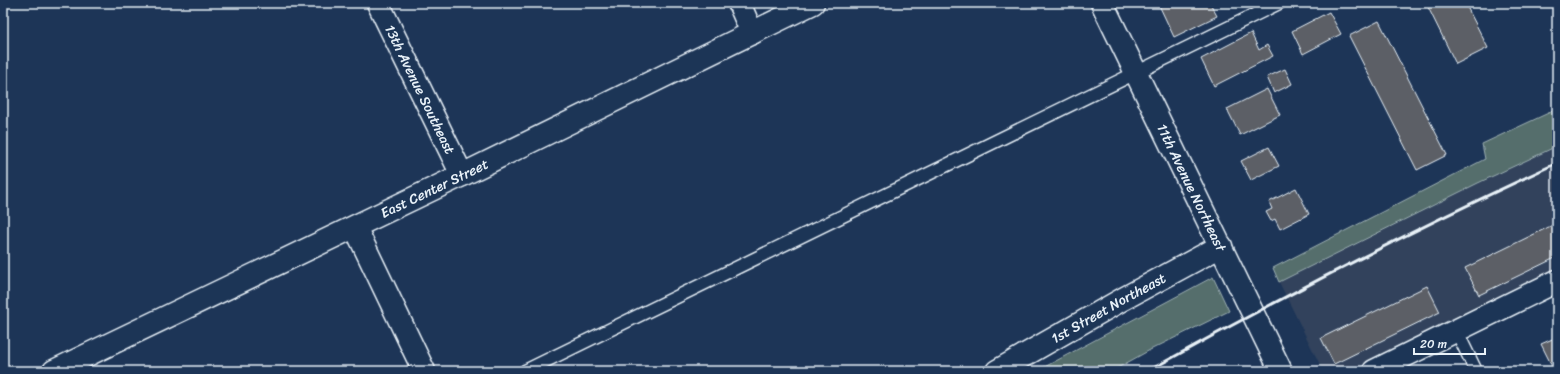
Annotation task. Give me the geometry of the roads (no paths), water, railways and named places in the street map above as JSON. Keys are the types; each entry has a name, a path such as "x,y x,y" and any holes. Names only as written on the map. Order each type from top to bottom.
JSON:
{"street":[{"name":"13th Avenue Southeast","path":"378,3 462,175"},
{"path":"739,3 752,32"},
{"name":"East Center Street","path":"54,371 355,227 813,3"},
{"name":"11th Avenue Northeast","path":"1102,3 1281,371"},
{"path":"355,227 424,371"},
{"name":"1st Street Northeast","path":"997,371 1123,299 1221,246"},
{"path":"1374,371 1557,281"}],"lane":[{"path":"525,371 1279,3"},
{"path":"1456,330 1476,371"}],"railway":[{"path":"1148,371 1351,263 1453,212 1557,163"}]}
